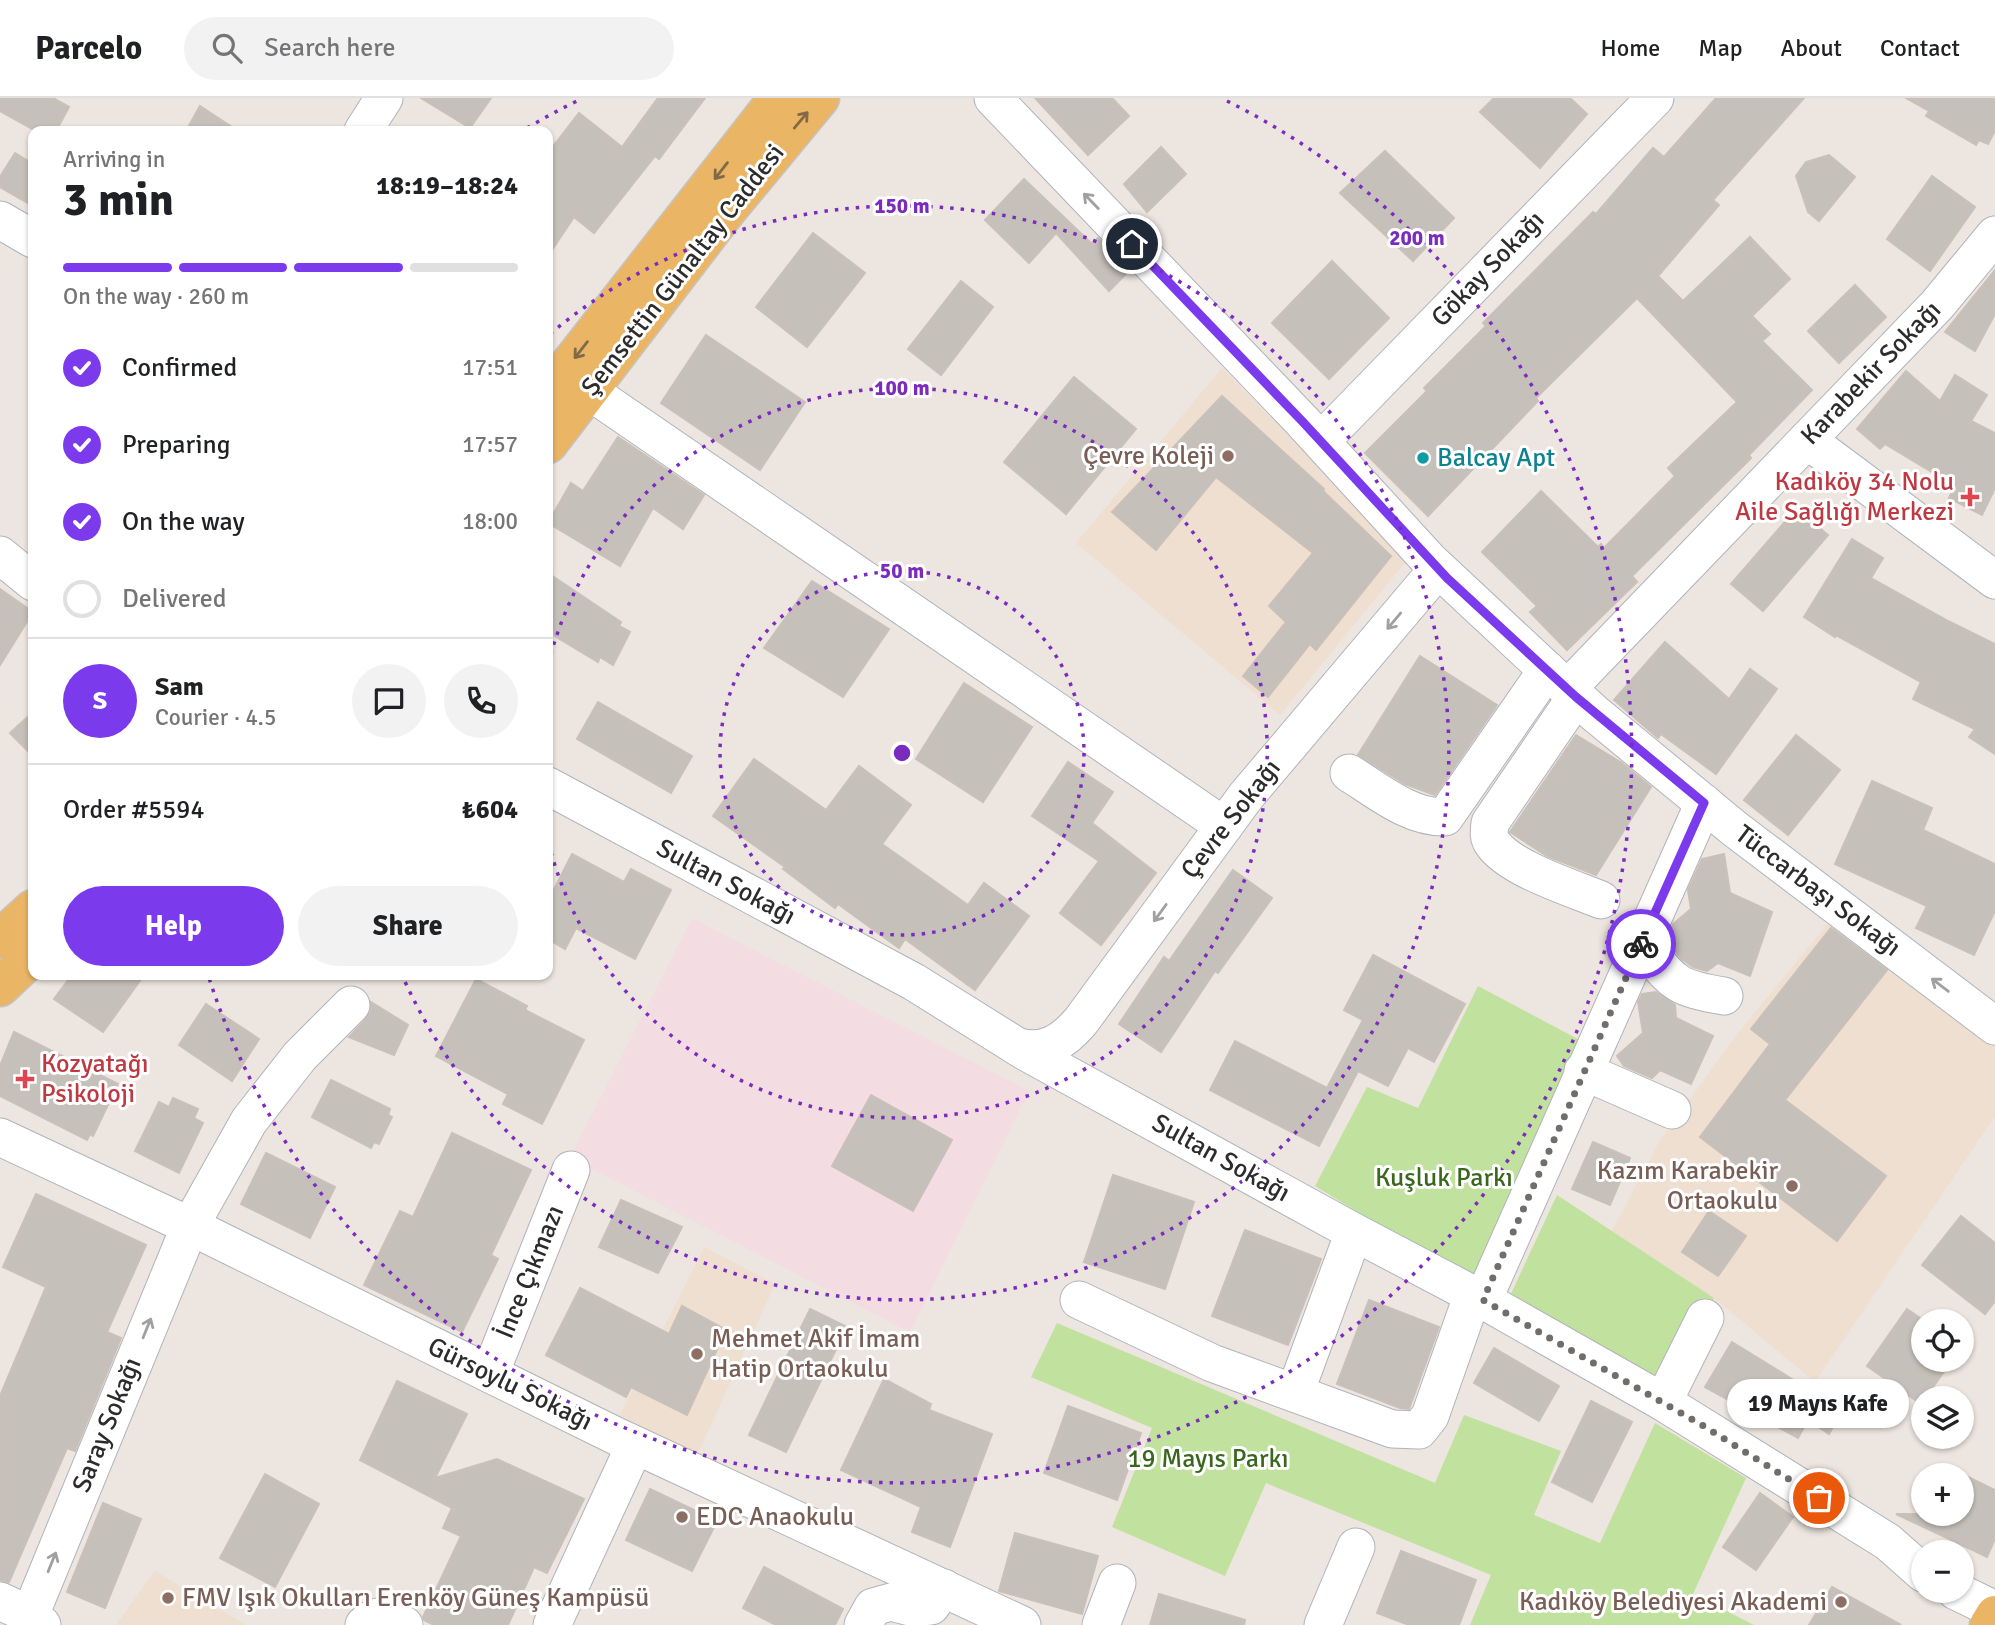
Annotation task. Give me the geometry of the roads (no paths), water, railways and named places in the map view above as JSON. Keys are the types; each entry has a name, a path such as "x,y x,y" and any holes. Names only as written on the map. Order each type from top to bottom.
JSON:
{"main road":[{"name":"Şemsettin Günaltay Caddesi","path":"553,419 560,384 778,98"},
{"name":"Şemsettin Günaltay Caddesi","path":"560,384 724,214 820,98"},
{"path":"0,939 28,914"},
{"path":"0,987 28,961"},
{"path":"1989,1625 1995,1613"}],"street":[{"path":"366,126 384,98"},
{"name":"Tüccarbaşı Sokağı","path":"993,98 1321,441 1438,569 1563,685 1759,848 1995,1026"},
{"name":"Gökay Sokağı","path":"1321,441 1655,98"},
{"path":"0,220 28,236"},
{"name":"Karabekir Sokağı","path":"1563,685 1807,440 1946,295 1995,235"},
{"path":"560,384 1224,826"},
{"path":"1807,440 1995,580"},
{"path":"0,555 28,578"},
{"name":"Çevre Sokağı","path":"1018,1047 1034,1050 1047,1048 1060,1041 1081,1021 1260,779 1438,569"},
{"path":"1349,773 1413,812 1429,817 1445,817 1563,685"},
{"path":"1563,685 1490,823 1489,836 1494,846 1513,862 1601,900"},
{"name":"Sultan Sokağı","path":"553,789 922,987 1018,1047 1354,1232 1478,1297 1663,1402 1888,1542 1911,1562"},
{"path":"1079,1300 1212,1363 1392,1429 1419,1430 1430,1416 1478,1297 1704,803"},
{"path":"1641,943 1674,982 1688,989 1724,996"},
{"name":"Saray Sokağı","path":"25,1617 190,1226 249,1121 300,1056 351,1005"},
{"path":"1081,1021 1072,1051 1075,1070 1083,1082"},
{"path":"1583,1071 1671,1110"},
{"name":"Gürsoylu Sokağı","path":"0,1137 190,1226 635,1445 1022,1625"},
{"name":"İnce Çıkmazı","path":"490,1374 571,1170"},
{"path":"1295,1393 1354,1232"},
{"path":"1663,1402 1705,1318"},
{"path":"552,1625 635,1445"},
{"name":"Sultan Sokağı","path":"1888,1542 1911,1548"},
{"path":"1323,1625 1356,1547"},
{"path":"1974,1577 1995,1587"},
{"path":"1101,1625 1117,1583"},
{"path":"863,1625 873,1607 891,1602 914,1608 931,1606 944,1588"},
{"path":"1974,1601 1995,1613"},
{"path":"364,1625 370,1619 384,1616 404,1625"}],"place":[{"name":"Çevre Koleji","path":"1228,456"},
{"name":"Balcay Apt","path":"1423,458"},
{"name":"Kadıköy 34 Nolu Aile Sağlığı Merkezi","path":"1970,497"},
{"name":"Kozyatağı Psikoloji","path":"25,1079"},
{"name":"Kazım Karabekir Ortaokulu","path":"1792,1186"},
{"name":"Mehmet Akif İmam Hatip Ortaokulu","path":"697,1354"},
{"name":"19 Mayıs Kafe","path":"1819,1498"},
{"name":"EDC Anaokulu","path":"682,1517"},
{"name":"FMV Işık Okulları Erenköy Güneş Kampüsü","path":"168,1598"},
{"name":"Kadıköy Belediyesi Akademi","path":"1841,1602"}],"park label":[{"name":"Kuşluk Parkı","path":"1444,1178"},
{"name":"19 Mayıs Parkı","path":"1208,1459"}]}
